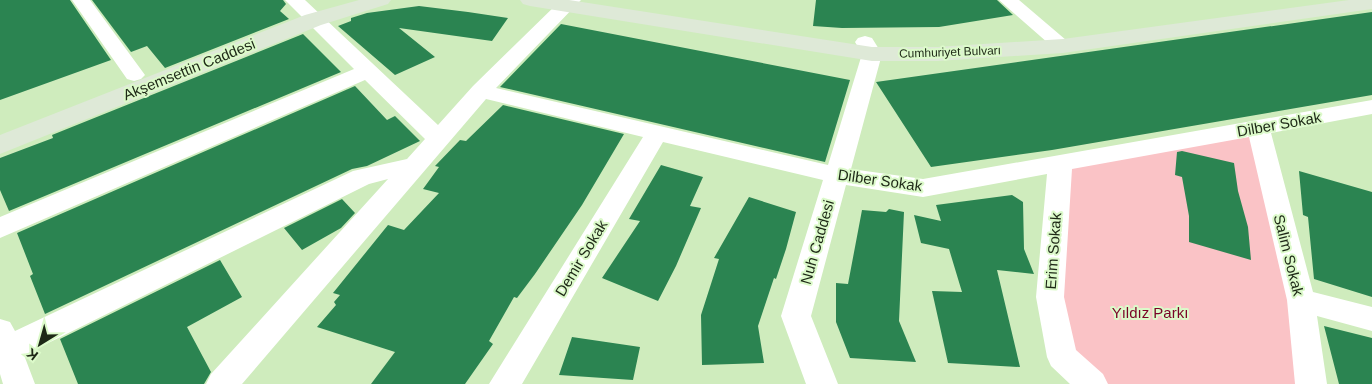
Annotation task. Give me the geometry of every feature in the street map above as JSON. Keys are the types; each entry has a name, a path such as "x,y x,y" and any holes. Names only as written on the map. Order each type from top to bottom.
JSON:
{"main road":[{"name":"Akşemsettin Caddesi","path":"0,127 303,9 333,0"},
{"name":"Akşemsettin Caddesi","path":"0,145 303,9 380,0"},
{"name":"Cumhuriyet Bulvarı","path":"530,0 570,3 869,48 937,54 1372,3"},
{"name":"Cumhuriyet Bulvarı","path":"605,0 869,48"},
{"name":"Cumhuriyet Bulvarı","path":"1055,39 1260,0"}],"street":[{"path":"81,0 134,75"},
{"path":"1008,0 1055,39"},
{"path":"222,384 481,91 570,3"},
{"path":"303,9 439,139"},
{"name":"Nuh Caddesi","path":"822,384 796,316 836,175 869,48"},
{"path":"0,228 367,70"},
{"name":"Dilber Sokak","path":"481,91 836,175 923,188 1372,107"},
{"name":"Salim Sokak","path":"1258,128 1300,300 1311,384"},
{"name":"Demir Sokak","path":"505,384 657,133"},
{"name":"Erim Sokak","path":"1060,164 1050,297 1062,357 1092,384"},
{"path":"20,384 3,340 362,177 416,165"},
{"path":"1300,300 1372,319"}],"green space":[{"name":"Yıldız Parkı","path":"1258,128 1311,384 1092,384 1062,357 1060,164"}],"building":[{"path":"0,0 70,0 111,60 0,100"},
{"path":"92,0 283,0 286,4 280,11 289,19 165,68 147,46 131,52"},
{"path":"816,0 997,0 1013,15 939,27 842,28 813,26"},
{"path":"419,6 508,18 492,41 399,28 435,57 395,75 338,26 351,21 351,18 367,13"},
{"path":"1372,12 1372,95 1052,150 931,167 876,82"},
{"path":"561,24 850,80 825,162 500,87"},
{"path":"303,34 341,72 9,211 0,190 0,158 53,138 52,135"},
{"path":"355,86 387,120 395,116 420,141 367,166 352,169 45,314 30,276 33,274 17,233"},
{"path":"503,105 624,134 582,205 535,274 517,298 514,297 489,341 493,344 465,384 371,384 395,352 317,327 336,305 334,302 340,295 333,293 388,225 404,230 439,193 423,189 439,167 435,166 460,140 466,141"},
{"path":"1182,151 1234,163 1238,191 1248,227 1251,260 1189,242 1189,216 1182,177 1175,175 1177,152"},
{"path":"661,165 703,177 690,206 701,208 676,266 658,301 602,278 640,221 629,219"},
{"path":"1299,171 1372,192 1372,297 1314,279 1308,217 1303,215"},
{"path":"1012,195 1023,202 1024,249 1034,274 997,270 1020,367 948,363 932,291 962,292 949,249 921,243 914,215 941,221 936,205"},
{"path":"749,197 796,212 776,279 774,278 758,326 764,363 702,365 701,315 719,259 714,258"},
{"path":"342,199 355,213 341,228 302,250 284,228"},
{"path":"889,209 904,212 899,321 916,362 850,358 836,322 836,283 848,284 862,210 886,212"},
{"path":"220,260 242,297 187,327 211,372 204,384 78,384 60,339"},
{"path":"1324,326 1372,338 1372,384 1339,384"},
{"path":"572,337 640,347 633,380 559,375"}]}
